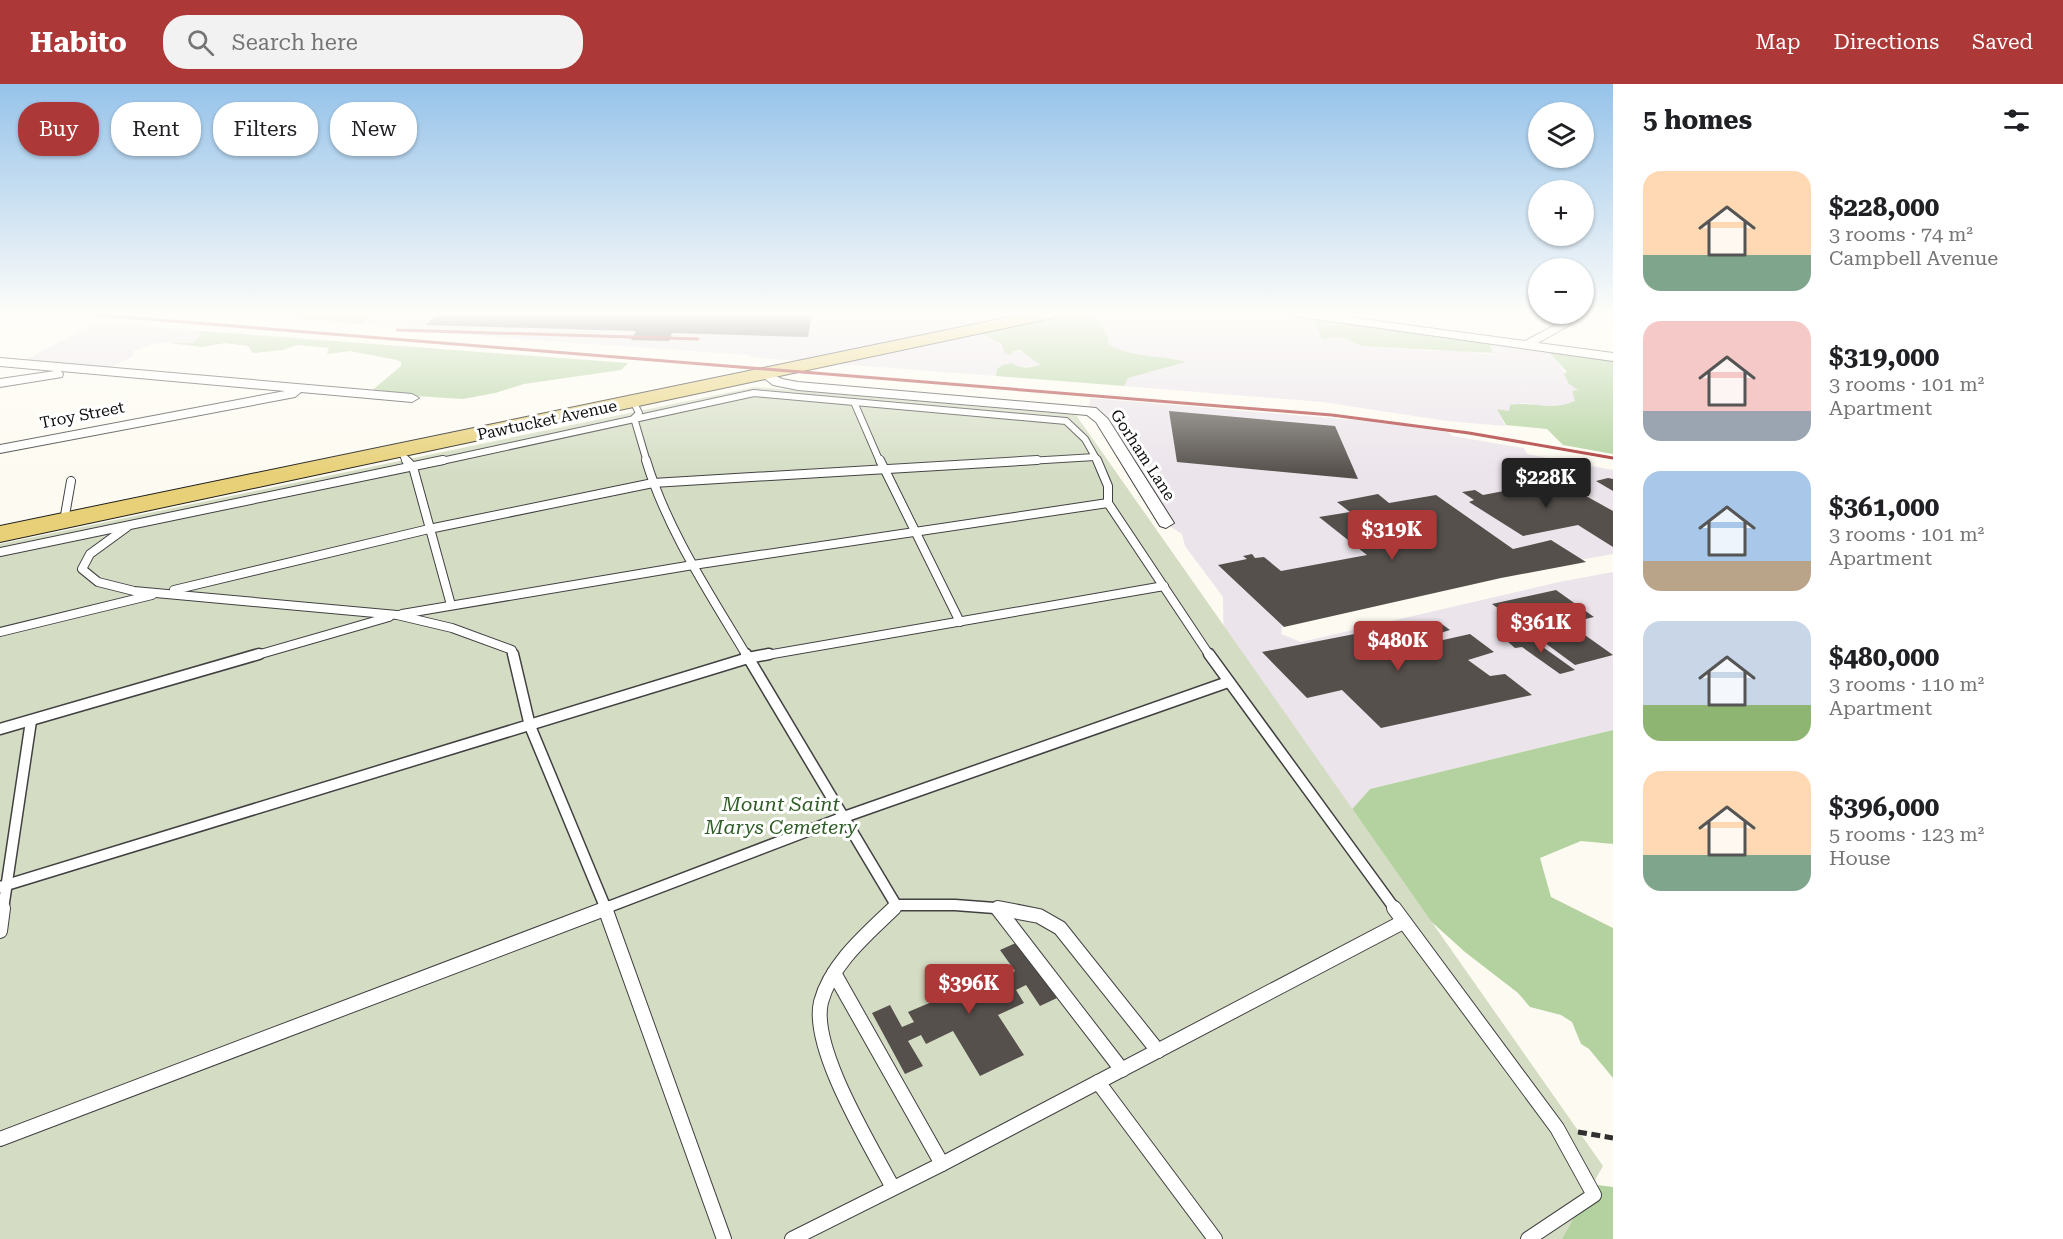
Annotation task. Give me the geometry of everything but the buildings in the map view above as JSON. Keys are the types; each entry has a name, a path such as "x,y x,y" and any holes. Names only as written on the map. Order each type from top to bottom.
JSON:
{"main road":[{"name":"Pawtucket Avenue","path":"0,534 64,521 141,514 407,459 803,367"}],"street":[{"path":"60,367 412,398"},
{"path":"0,384 60,374 74,368"},
{"name":"Gorham Lane","path":"766,375 778,382 798,387 1091,411 1101,419 1166,523"},
{"name":"Troy Street","path":"0,448 285,396 312,388"}],"lane":[{"path":"896,905 693,565 653,483 628,409 754,393 1066,421 1075,425 1095,456 1107,484 1108,503 1228,682 1557,1128 1594,1195 1528,1239"},
{"path":"854,402 883,468 960,622"},
{"path":"0,632 429,529 653,483 1095,456"},
{"path":"407,459 451,606"},
{"path":"64,521 71,481"},
{"path":"0,729 397,615 693,565 1108,503"},
{"path":"0,552 141,514"},
{"path":"141,514 90,554 82,569 86,576 105,585 162,593 397,615 452,628 512,650 530,726 606,909 724,1239"},
{"path":"4,886 748,658 1164,586"},
{"path":"0,1139 844,818 1228,682"},
{"path":"0,931 4,886 31,721"},
{"path":"893,1188 835,1074 822,1036 820,1004 834,973 857,944 896,905 955,905 998,909 1026,913 1053,923 1073,941 1158,1051"},
{"path":"998,909 1122,1070"},
{"path":"792,1239 942,1164 1403,922"},
{"path":"834,973 942,1164"},
{"path":"1098,1082 1215,1239"}],"path":[{"path":"1557,1128 1613,1138"}],"shaded area":[{"path":"67,367 111,367 105,370"},
{"path":"878,367 1020,367 997,369 996,376"},
{"path":"1168,367 1561,367 1579,390 1575,401 1558,408 1522,403 1509,411 1498,409 1505,426 1447,421 1322,402 1124,386 1124,381"},
{"path":"1090,398 1366,421 1448,432 1452,436 1524,448 1527,454 1613,470 1613,554 1534,568 1283,624 1281,634 1301,642 1559,582 1613,572 1613,730 1370,789 1346,816 1224,663 1223,597 1185,546 1182,534 1160,520 1101,421 1088,411"}],"green space":[{"path":"400,367 624,367 621,370 524,384 495,393 463,399 369,393"},
{"path":"1000,367 1168,367 1128,378 1124,386 996,376 997,369"},
{"path":"1562,367 1613,367 1613,454 1563,445 1547,429 1506,425 1497,409 1509,411 1510,405 1519,404 1558,406 1575,401 1572,391 1578,390 1569,384 1564,374 1567,372"},
{"name":"Mount Saint Marys Cemetery","path":"755,387 1076,415 1603,1166 1562,1239 0,1239 0,544"},
{"path":"1613,730 1613,844 1581,841 1540,858 1551,897 1613,928 1613,1078 1589,1049 1581,1044 1572,1022 1561,1015 1530,1007 1518,993 1465,952 1414,906 1346,816 1370,789"},
{"path":"1558,1180 1613,1187 1613,1239 1536,1239"}],"railway":[{"path":"738,367 1332,415 1469,433 1613,458"}]}
